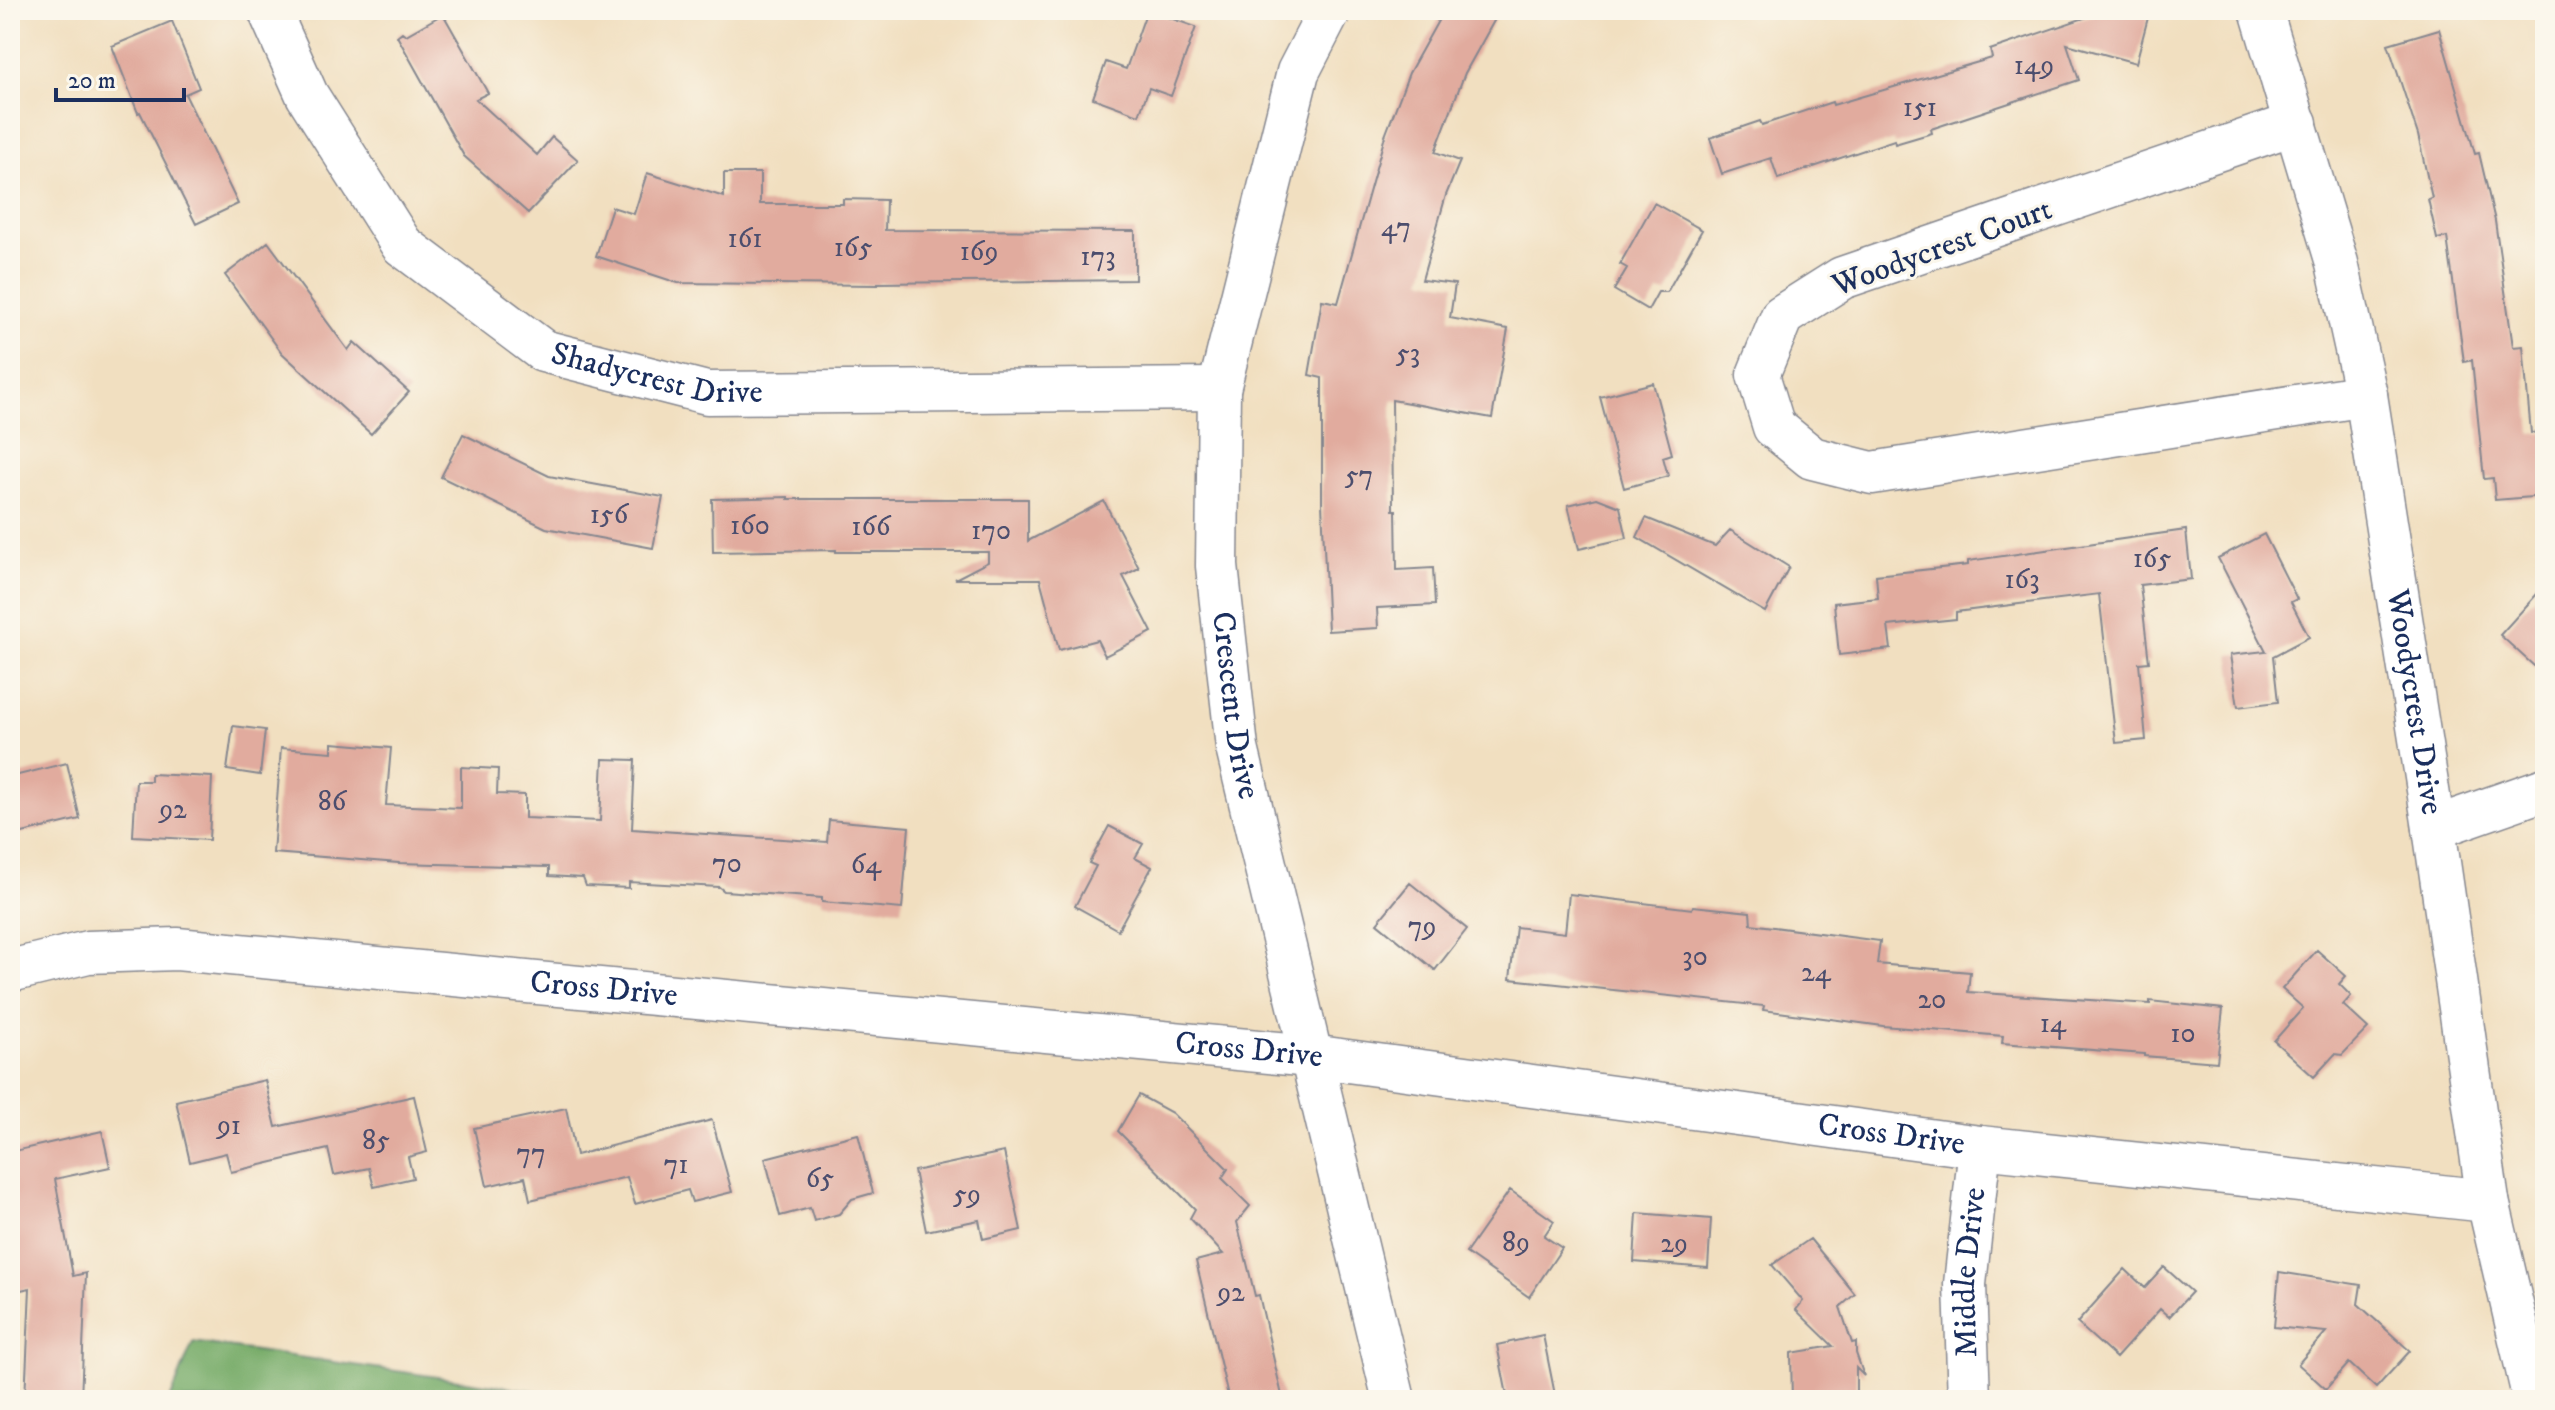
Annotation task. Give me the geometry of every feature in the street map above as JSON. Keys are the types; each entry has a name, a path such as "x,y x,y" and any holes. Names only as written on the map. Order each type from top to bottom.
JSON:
{"street":[{"name":"Shadycrest Drive","path":"269,10 307,95 402,245 543,351 707,393 1219,389"},
{"name":"Crescent Drive","path":"1330,10 1298,72 1219,389 1217,566 1237,748 1394,1400"},
{"name":"Woodycrest Drive","path":"2261,10 2337,263 2366,395 2434,828 2488,1201 2534,1400"},
{"name":"Woodycrest Court","path":"2296,123 1842,278 1782,316 1758,375 1774,427 1812,458 1872,473 2366,395"},
{"path":"2434,828 2545,789"},
{"name":"Cross Drive","path":"10,971 88,952 177,949 1311,1056 1980,1147 2488,1201"},
{"name":"Middle Drive","path":"1969,1400 1965,1284 1980,1147"}],"green space":[{"path":"193,1342 598,1400 170,1400"}],"building":[{"path":"1147,10 1196,27 1171,96 1149,88 1139,115 1093,98 1106,62 1126,69"},
{"path":"1444,10 1500,10 1465,73 1435,152 1460,161 1446,195 1422,280 1455,284 1450,318 1508,329 1492,418 1392,400 1397,570 1433,568 1435,605 1377,608 1378,628 1328,631 1322,504 1322,378 1309,375 1322,300 1338,303 1385,136 1409,73"},
{"path":"2097,10 2150,10 2136,63 2067,44 2079,80 1931,129 1932,133 1895,144 1894,140 1778,179 1771,158 1722,174 1710,138 1760,121 1762,125 1832,102 1833,105 1992,58 1990,50 2096,14"},
{"path":"443,14 488,93 476,99 537,155 552,137 578,160 528,213 464,156 397,36 402,32 406,35"},
{"path":"172,21 199,88 185,94 238,204 196,224 138,113 112,46"},
{"path":"2439,29 2475,154 2479,153 2495,221 2513,347 2523,346 2531,433 2545,432 2545,496 2495,500 2493,478 2484,479 2472,360 2464,362 2447,237 2437,239 2428,199 2432,198 2418,135 2388,44"},
{"path":"647,173 724,197 724,173 760,173 760,204 843,204 843,199 886,200 885,230 1135,231 1135,280 878,285 678,283 596,256 612,207 634,214"},
{"path":"1654,203 1702,230 1667,292 1658,292 1648,310 1614,290 1627,268 1620,264"},
{"path":"268,242 348,350 354,342 409,392 371,434 282,353 225,275"},
{"path":"1653,383 1672,454 1663,457 1668,476 1624,488 1600,397"},
{"path":"463,434 549,476 663,497 653,548 546,528 441,477"},
{"path":"1597,498 1620,507 1627,538 1579,549 1568,505"},
{"path":"712,499 1028,499 1028,541 1104,501 1139,568 1123,576 1152,632 1105,656 1097,640 1059,650 1040,579 955,579 988,562 988,552 713,552"},
{"path":"1646,518 1715,546 1730,530 1789,567 1765,612 1637,537"},
{"path":"2186,530 2191,579 2140,585 2149,662 2139,663 2146,740 2116,743 2099,594 1956,612 1956,619 1888,626 1891,649 1839,655 1834,603 1878,598 1876,575 1968,565 1968,561"},
{"path":"2264,534 2297,599 2291,602 2309,637 2273,656 2278,702 2238,707 2230,655 2266,651 2218,558"},
{"path":"2545,585 2545,676 2500,635"},
{"path":"233,726 265,730 260,775 227,770"},
{"path":"332,743 391,748 386,805 461,808 461,767 498,769 497,794 525,795 525,818 600,821 603,759 635,760 632,829 827,842 829,820 909,827 902,909 822,902 822,898 724,891 719,887 629,882 629,888 586,886 583,878 549,876 549,867 399,863 273,853 281,748 332,752"},
{"path":"67,763 80,819 10,836 10,777"},
{"path":"151,774 212,777 209,840 133,836 136,781 151,781"},
{"path":"1109,826 1143,844 1135,858 1152,867 1118,930 1075,906 1096,866 1089,863"},
{"path":"1410,883 1467,929 1435,970 1377,923"},
{"path":"1569,894 1692,909 1693,906 1750,912 1751,924 1880,941 1877,964 1970,972 1968,992 2150,1004 2150,1001 2223,1009 2217,1062 2002,1043 2003,1036 1883,1026 1763,1010 1764,1006 1510,979 1516,927 1565,933"},
{"path":"2317,950 2346,976 2339,984 2351,996 2343,1005 2368,1028 2342,1055 2335,1054 2314,1077 2274,1041 2303,1008 2282,989"},
{"path":"265,1080 276,1127 414,1096 427,1152 408,1157 413,1178 374,1187 369,1168 334,1175 328,1149 231,1172 226,1153 190,1162 176,1101"},
{"path":"1139,1095 1172,1113 1228,1169 1222,1178 1250,1206 1237,1222 1255,1296 1259,1295 1283,1400 1229,1400 1196,1261 1223,1254 1190,1218 1195,1209 1118,1131"},
{"path":"566,1108 576,1155 712,1120 732,1192 692,1202 688,1190 635,1204 627,1177 530,1200 525,1177 487,1186 474,1128"},
{"path":"102,1131 110,1167 55,1179 73,1276 86,1273 81,1400 25,1400 30,1288 16,1291 10,1261 10,1152"},
{"path":"858,1134 873,1193 852,1199 839,1214 814,1221 810,1208 780,1216 765,1158"},
{"path":"1004,1152 1021,1230 983,1239 979,1220 926,1231 914,1171"},
{"path":"1510,1190 1554,1221 1544,1236 1562,1248 1529,1297 1466,1253"},
{"path":"1637,1213 1711,1219 1708,1268 1634,1262"},
{"path":"1810,1239 1855,1294 1840,1307 1852,1343 1856,1342 1856,1353 1864,1376 1856,1368 1856,1397 1792,1400 1791,1353 1833,1346 1796,1310 1803,1301 1772,1265"},
{"path":"2164,1267 2192,1292 2169,1317 2160,1309 2116,1358 2077,1323 2125,1269 2145,1288"},
{"path":"2279,1272 2361,1285 2358,1304 2410,1351 2376,1388 2349,1363 2326,1389 2298,1364 2326,1332 2274,1327"},
{"path":"1543,1335 1556,1400 1508,1400 1497,1345"}]}
